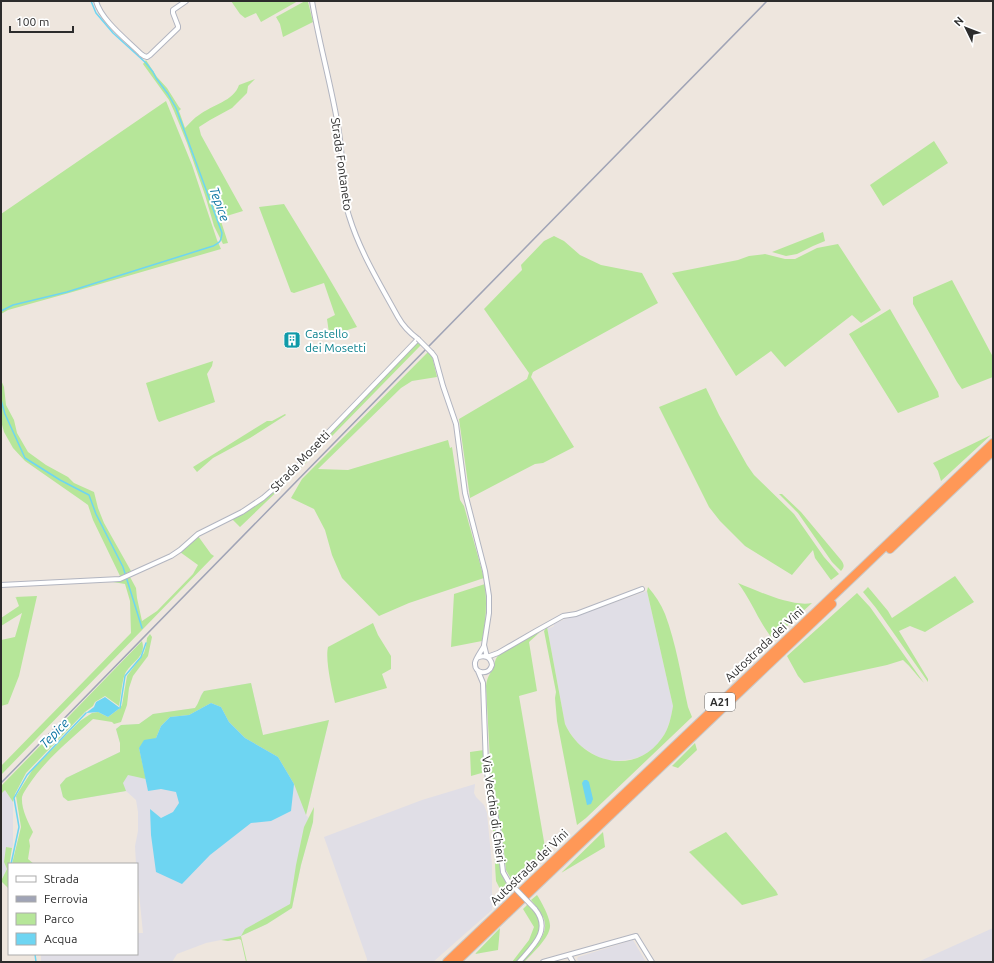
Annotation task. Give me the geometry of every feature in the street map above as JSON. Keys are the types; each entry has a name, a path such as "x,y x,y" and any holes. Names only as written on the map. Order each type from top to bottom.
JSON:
{"highway":[{"name":"Autostrada dei Vini","path":"447,962 993,443"},
{"name":"Autostrada dei Vini","path":"456,962 993,451"}],"street":[{"path":"96,1 97,6 114,28 140,54 147,57 178,28 173,10 186,1"},
{"name":"Strada Fontaneto","path":"312,1 338,125 345,195 348,214 355,235 372,270 402,322 435,357 456,424 465,493 485,571 489,596 489,613 484,645"},
{"name":"Strada Mosetti","path":"1,585 120,579 171,556 198,534 242,512 263,498 293,472 318,443 418,339"},
{"path":"477,658 483,656 487,657 498,653 563,616 576,614 642,589"},
{"path":"484,645 487,657 491,662 491,668 489,671 483,673 478,671 475,664 484,645"},
{"path":"491,662 498,653"},
{"name":"Via Vecchia di Chieri","path":"478,671 483,683 487,772 498,828 503,872 508,881 538,914 542,925 537,941 520,962"},
{"name":"Via Vecchia di Chieri","path":"483,683 486,674 489,671"},
{"path":"543,962 636,936 652,962"},
{"path":"569,955 573,962"}],"shaded area":[{"path":"647,591 673,706 671,717 666,732 656,746 650,751 633,759 616,761 608,760 598,757 582,747 576,741 565,724 547,627 550,628 554,626 554,624 565,619"},
{"path":"251,683 263,735 329,720 306,815 313,822 301,865 292,908 267,924 241,936 206,943 177,954 172,962 41,962 41,955 138,955 138,933 143,933 138,884 138,863 136,863 135,846 138,831 138,812 136,800 126,791 68,801 63,797 60,785 66,778 120,752 120,743 116,729 121,725 139,724 153,714 195,708 204,691"},
{"path":"475,784 474,793 484,805 487,813 492,865 492,910 433,962 367,962 324,837 422,800"},
{"path":"5,790 13,802 13,845 12,848 7,847 4,862 7,869 1,881 1,794"},
{"path":"993,928 993,962 920,962 920,961"},
{"path":"633,940 646,962 579,962 577,959 578,957"}],"green space":[{"path":"231,1 298,1 261,22 256,13 245,18 240,14"},
{"path":"305,1 308,2 313,22 283,37 280,24 276,17"},
{"path":"146,60 181,109 179,111 185,128 204,111 228,99 239,85 255,79 248,86 247,93 232,108 199,127 201,135 243,211 220,218 228,243 223,244 214,226 187,143 174,111 169,100 143,64"},
{"path":"166,101 192,165 221,249 8,310 1,314 1,214"},
{"path":"934,141 948,163 883,206 870,185"},
{"path":"284,204 357,327 332,335 329,333 327,319 335,315 324,283 294,293 291,292 259,207"},
{"path":"823,232 825,241 797,254 786,256 772,252"},
{"path":"554,236 564,241 580,255 601,265 642,273 658,303 533,372 531,377 574,447 543,463 535,464 470,498 459,419 527,379 529,373 484,309 522,270 521,265 544,241"},
{"path":"838,244 881,310 861,323 852,315 785,367 771,351 736,376 672,273 738,260 749,256 765,254 785,259 795,259 817,248"},
{"path":"952,280 993,357 993,377 962,389 913,304 913,297"},
{"path":"890,309 938,392 939,397 898,413 849,334"},
{"path":"417,342 421,345 291,478 240,527 231,518 261,502"},
{"path":"428,352 432,356 437,377 412,381 401,388 318,469 348,470 448,440 450,448 452,447 460,500 464,506 484,578 409,603 379,616 342,578 332,555 325,530 314,509 291,498 302,479"},
{"path":"213,361 207,374 215,402 159,422 146,383"},
{"path":"1,380 4,387 6,405 14,420 17,433 28,452 46,465 68,477 74,483 94,492 104,523 131,571 120,576 93,520 88,505 25,461 13,448 4,432 1,421"},
{"path":"706,388 719,415 754,475 794,514 824,557 839,574 831,580 815,558 813,550 792,575 745,546 720,521 709,507 659,407"},
{"path":"285,414 286,415 250,438 213,458 197,472 193,467 267,421 272,421"},
{"path":"991,435 941,481 938,471 933,463"},
{"path":"779,494 782,494 801,512 841,560 844,566 841,571 832,562 798,513"},
{"path":"198,536 214,556 1,775 1,766 131,633 130,601 125,584 113,582 130,577 136,588 142,621 157,611 193,574 198,565 180,552"},
{"path":"955,576 974,602 925,632 910,626 899,631 928,679 928,682 863,592 868,587 892,618"},
{"path":"738,583 785,601 804,604 812,603 773,639"},
{"path":"485,584 486,613 482,641 451,647 454,594"},
{"path":"648,587 662,607 669,625 688,707 692,717 577,825 557,721 555,698 556,692 544,631 547,627 565,724 573,738 584,748 597,756 610,760 625,761 638,757 651,750 662,738 669,723 673,706 647,591"},
{"path":"857,593 870,607 924,683 903,660 887,665 804,683 798,676 787,656"},
{"path":"37,596 19,676 8,704 1,706 1,640 15,637 22,613 1,626 1,618 19,606 17,598 15,597"},
{"path":"373,623 378,635 391,656 391,669 382,674 387,688 335,703 328,667 328,647"},
{"path":"540,632 529,642 537,691 519,696 546,853 515,883 506,870 502,833 491,779 486,686 489,675 493,669 497,657 500,654 517,643"},
{"path":"150,634 152,637 148,656 133,676 129,688 127,705 121,722 114,724 112,722 93,719 50,759 25,791 22,797 22,802 25,815 33,832 29,840 30,846 28,859 33,863 12,863 21,827 16,796 33,769 80,721 92,713 98,712 108,717 120,708 122,705 127,676 144,653 147,638"},
{"path":"142,641 143,647 138,659 125,674 119,706 105,696 95,702 93,706 85,712 26,773 15,794 13,802 5,790 1,794 1,786"},
{"path":"251,683 263,735 329,720 306,815 294,784 278,757 245,738 229,722 221,707 211,703 189,715 170,717 161,726 156,738 139,748 146,779 128,775 123,783 126,791 68,801 63,797 60,785 66,778 120,752 120,743 116,729 121,725 139,724 153,714 195,708 204,691"},
{"path":"695,743 697,750 678,768 672,766"},
{"path":"484,750 485,772 471,776 470,752"},
{"path":"487,791 489,793 495,819 501,869 511,886 505,890 500,889 496,881 493,826 486,794"},
{"path":"314,807 313,822 301,865 292,908 267,924 241,936 245,929 290,904 304,827"},
{"path":"603,832 605,847 561,873"},
{"path":"726,832 778,895 742,905 689,852"},
{"path":"6,847 12,848 10,863 8,863 8,888 1,881 7,869 4,862"},
{"path":"537,895 547,915 550,927 547,936 540,946 524,962 522,962 539,942 544,931 544,919 540,911 531,900"},
{"path":"528,904 539,920 539,932 533,943 517,962 512,962 529,940 534,927 523,909"},
{"path":"500,928 498,950 475,954"},
{"path":"241,936 247,962 241,940 221,940"}],"water":[{"path":"105,697 120,708 108,717 98,712 86,713 94,707 96,702"},
{"path":"211,703 221,707 229,722 245,738 278,757 294,784 291,811 271,821 251,823 210,855 182,884 156,872 151,835 150,809 161,818 173,812 179,803 176,792 161,789 148,791 139,748 144,740 156,738 161,726 170,717 189,715"},
{"path":"584,780 589,782 593,799 591,804 587,805 582,783"}],"waterway":[{"name":"Tepice","path":"1,311 13,305 67,292 213,246 221,240 222,233 176,108 146,63 113,33 96,13 91,1"},
{"name":"Tepice","path":"1,400 5,414 25,458 60,480 89,495 96,514 123,567 142,628"},
{"name":"Tepice","path":"120,708 125,676 141,657 146,643"},
{"name":"Tepice","path":"11,863 19,827 14,798 27,775 86,713"},
{"name":"Tepice","path":"35,955 36,962"}],"railway":[{"path":"1,783 767,1"}],"place":[{"name":"Castello dei Mosetti","path":"292,340"}]}
